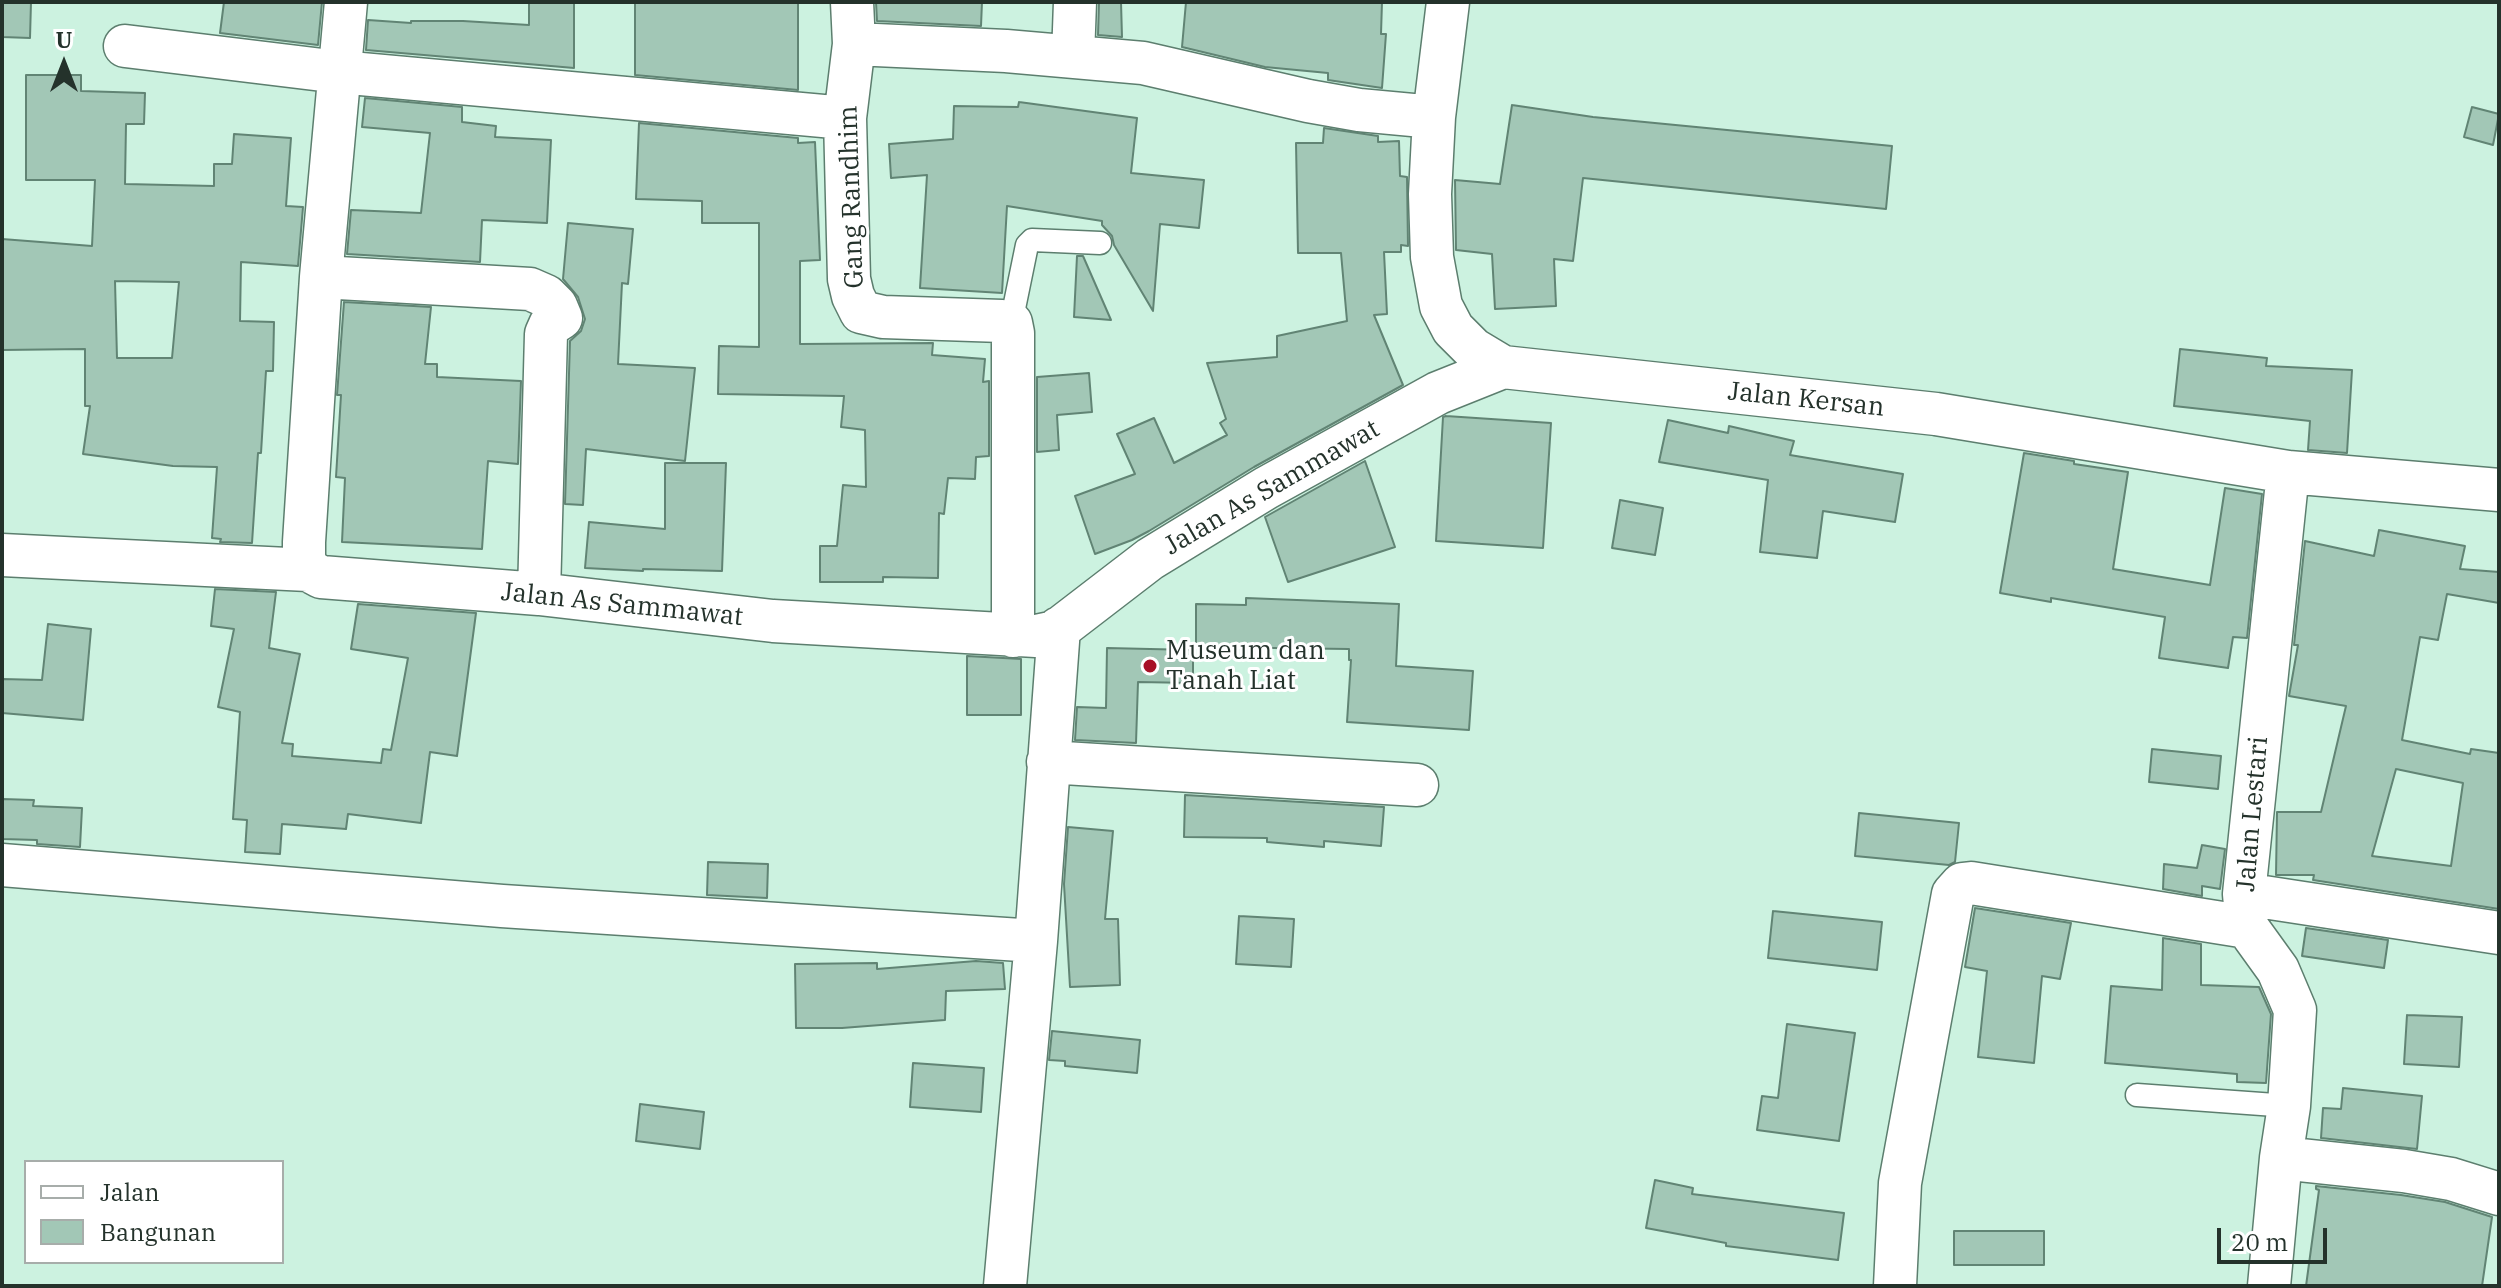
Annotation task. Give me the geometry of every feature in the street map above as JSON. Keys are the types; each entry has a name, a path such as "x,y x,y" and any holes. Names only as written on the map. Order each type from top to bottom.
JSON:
{"street":[{"path":"308,570 304,542 321,277 346,2"},
{"name":"Gang Randhim","path":"852,2 854,44 845,118 849,279 853,296 861,312 883,317 1011,323"},
{"path":"1073,57 1075,2"},
{"name":"Jalan Kersan","path":"1448,2 1434,117 1430,194 1432,257 1441,306 1453,329 1473,349 1503,367 1936,414 2288,472 2499,490"},
{"path":"854,44 1006,51 1143,63 1308,101 1359,110 1434,117"},
{"path":"125,46 339,72 845,118"},
{"path":"321,277 530,289 546,296 556,306 561,318 550,325 546,334 539,594"},
{"path":"1011,323 1013,636"},
{"path":"1438,393 1453,329"},
{"name":"Jalan As Sammawat","path":"2,555 308,570 321,577 539,594 773,621 1036,636 1055,632 1150,559 1215,517 1438,393 1503,367"},
{"name":"Jalan Lestari","path":"2269,1286 2289,1106 2295,1010 2278,970 2245,910 2288,472"},
{"path":"1005,1286 1036,941 1059,628"},
{"path":"1048,762 1417,785"},
{"path":"2,865 502,906 1036,941"},
{"path":"1895,1286 1900,1183 1953,894 1962,884 2499,933"},
{"path":"2281,1158 2404,1171 2451,1179 2499,1194"}],"lane":[{"path":"1011,323 1023,251 1032,240 1100,243"},
{"path":"2137,1095 2289,1106"}],"building":[{"path":"2,2 31,2 30,38 2,37"},
{"path":"224,2 322,2 318,45 220,33"},
{"path":"529,2 574,2 574,68 366,50 368,20 529,25"},
{"path":"635,2 798,2 798,90 635,75"},
{"path":"876,2 982,2 981,26 877,21"},
{"path":"1099,2 1121,2 1122,37 1098,35"},
{"path":"1186,2 1382,2 1381,34 1386,34 1382,88 1328,80 1328,73 1265,67 1182,47"},
{"path":"26,75 81,75 81,91 145,93 144,124 126,124 125,184 214,186 214,164 232,164 234,134 291,138 286,206 303,207 298,266 241,262 240,321 274,322 273,371 266,371 252,543 220,542 221,539 212,538 217,467 173,466 83,454 90,406 85,406 85,349 2,350 2,239 92,246 95,180 26,180","holes":["115,281 179,282 172,358 117,358"]},
{"path":"365,98 462,107 462,122 496,126 495,137 551,140 547,223 482,220 480,262 347,254 351,210 421,213 430,133 362,127"},
{"path":"1019,102 1137,118 1131,173 1204,180 1199,228 1160,224 1153,311 1102,221 1007,206 1002,293 920,288 927,175 891,178 889,144 953,139 954,106 1018,107"},
{"path":"1512,105 1593,117 1892,146 1886,209 1583,178 1573,261 1554,259 1556,306 1495,309 1492,254 1456,250 1455,180 1500,184"},
{"path":"2472,107 2499,114 2493,145 2464,137"},
{"path":"639,123 798,138 798,143 815,142 820,260 800,261 800,344 933,343 932,355 985,359 983,382 989,381 989,456 976,457 975,479 948,478 944,514 939,513 938,578 883,577 883,582 820,582 820,546 837,546 843,485 866,487 865,430 841,427 844,396 718,394 719,346 759,347 759,223 702,223 702,201 636,199"},
{"path":"1324,128 1378,136 1378,142 1399,141 1400,176 1407,177 1408,246 1401,245 1401,252 1384,252 1387,314 1374,315 1403,385 1254,467 1149,531 1095,554 1075,496 1135,474 1117,434 1154,418 1174,463 1227,435 1220,423 1226,419 1207,363 1277,357 1277,336 1347,321 1341,253 1298,253 1296,143 1323,143"},
{"path":"568,223 633,229 628,284 622,283 618,364 695,368 685,461 586,449 583,505 565,504 570,341 581,331 585,319 578,297 563,279"},
{"path":"1077,256 1083,256 1111,320 1074,317"},
{"path":"344,302 431,307 425,364 437,364 437,377 521,381 518,464 488,461 482,549 342,542 345,478 336,477 341,395 337,395"},
{"path":"2180,349 2267,358 2266,366 2352,370 2347,453 2308,450 2310,421 2174,406"},
{"path":"1089,373 1092,412 1057,415 1059,450 1037,452 1037,377"},
{"path":"1443,417 1551,423 1543,548 1436,541"},
{"path":"1668,420 1728,433 1729,426 1794,441 1790,455 1903,474 1895,522 1823,511 1817,558 1760,552 1768,480 1659,462"},
{"path":"2024,453 2128,472 2113,569 2210,585 2225,488 2262,494 2247,638 2233,637 2228,668 2159,658 2165,617 2000,593"},
{"path":"1365,461 1395,547 1288,582 1265,517"},
{"path":"665,463 726,463 722,571 585,568 589,522 665,529"},
{"path":"1620,500 1663,508 1655,555 1612,548"},
{"path":"2379,530 2465,546 2460,569 2499,572 2499,603 2447,594 2438,640 2420,637 2402,740 2470,754 2471,749 2499,753 2499,909 2313,880 2314,875 2276,875 2277,812 2321,812 2346,706 2289,696 2298,645 2294,645 2305,541 2374,556","holes":["2396,769 2463,783 2451,866 2372,856"]},
{"path":"215,589 276,592 269,648 300,654 282,743 293,744 292,756 381,763 383,749 391,750 408,658 351,649 358,604 476,613 457,756 430,752 421,823 348,814 346,829 282,824 280,854 245,852 247,820 233,819 240,712 218,707 234,629 211,626"},
{"path":"1246,598 1399,604 1396,666 1473,671 1469,730 1347,722 1349,649 1196,647 1196,604 1246,605"},
{"path":"48,624 91,629 83,720 2,713 2,679 42,680"},
{"path":"1107,648 1193,650 1193,683 1138,682 1136,743 1075,740 1077,707 1106,708"},
{"path":"967,656 1021,659 1021,715 967,715"},
{"path":"2152,749 2221,756 2218,789 2149,782"},
{"path":"1185,795 1384,807 1381,846 1324,841 1324,847 1267,842 1267,838 1184,837"},
{"path":"2,799 34,800 33,806 82,808 80,847 37,844 37,840 2,839"},
{"path":"1859,813 1959,823 1955,862 1949,865 1855,856"},
{"path":"1068,827 1113,831 1105,919 1118,919 1120,985 1070,987 1064,884"},
{"path":"2202,845 2225,849 2220,889 2202,886 2202,896 2163,889 2164,864 2197,868"},
{"path":"708,862 768,864 767,898 707,895"},
{"path":"1975,908 2071,923 2060,979 2042,976 2034,1063 1978,1057 1987,971 1965,967"},
{"path":"1773,911 1882,922 1877,970 1768,958"},
{"path":"1239,916 1294,919 1291,967 1236,964"},
{"path":"2306,928 2388,940 2384,968 2302,956"},
{"path":"2163,938 2201,944 2201,985 2259,987 2271,1014 2266,1083 2237,1082 2237,1074 2105,1063 2111,986 2162,990"},
{"path":"976,961 1003,963 1005,989 946,991 945,1020 842,1028 796,1028 795,964 877,963 877,969"},
{"path":"2407,1015 2462,1017 2459,1067 2404,1064"},
{"path":"1787,1024 1855,1033 1839,1141 1757,1130 1762,1096 1778,1098"},
{"path":"1052,1031 1140,1040 1137,1073 1065,1066 1065,1061 1049,1060"},
{"path":"913,1063 984,1068 981,1112 910,1107"},
{"path":"2343,1088 2422,1096 2417,1149 2321,1138 2323,1108 2341,1109"},
{"path":"640,1104 704,1112 700,1149 636,1141"},
{"path":"1655,1180 1693,1188 1692,1194 1844,1213 1838,1260 1726,1246 1726,1243 1646,1228"},
{"path":"2316,1186 2445,1202 2492,1217 2482,1286 2306,1286 2319,1190"},
{"path":"1954,1231 2044,1231 2044,1265 1954,1265"}],"place":[{"name":"Museum dan Tanah Liat","path":"1150,666"}]}
